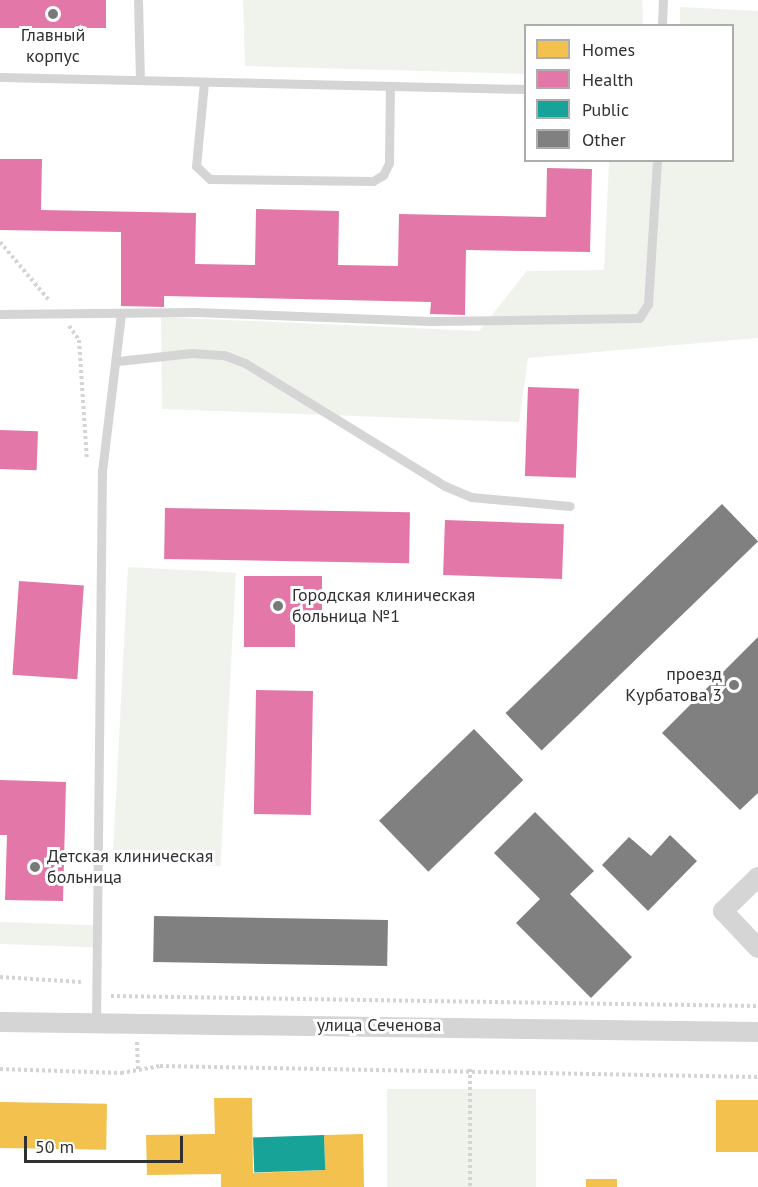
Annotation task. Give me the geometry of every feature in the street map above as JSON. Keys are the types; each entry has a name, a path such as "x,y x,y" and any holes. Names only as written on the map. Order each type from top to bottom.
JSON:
{"street":[{"path":"758,877 723,911 758,948"},
{"name":"улица Сеченова","path":"0,1022 758,1032"}],"lane":[{"path":"138,0 140,80"},
{"path":"662,24 663,0"},
{"path":"0,77 524,89"},
{"path":"204,82 196,166 210,179 373,181 383,175 389,163 390,86"},
{"path":"0,314 195,312 430,321 639,318 648,304 657,162"},
{"path":"96,1024 102,471 118,362 121,314"},
{"path":"118,362 192,353 224,355 245,363 445,486 471,497 570,506"}],"path":[{"path":"0,242 79,340 87,467"},
{"path":"0,977 78,979 97,996 758,1006"},
{"path":"0,1070 121,1073 160,1066 470,1069 758,1077"},
{"path":"470,1069 470,1187"}],"shaded area":[{"path":"243,0 642,0 643,24 524,24 524,74 245,66"},
{"path":"680,7 758,11 758,338 528,358 519,422 162,409 161,317 479,331 527,271 604,270 609,162 734,162 734,24 680,24"},
{"path":"128,567 236,573 220,866 113,861"},
{"path":"0,922 96,925 95,947 0,944"},
{"path":"387,1089 536,1089 536,1187 387,1187"}],"building: Homes":[{"path":"214,1098 252,1098 253,1173 325,1170 324,1135 363,1134 364,1187 221,1187 221,1174 147,1175 146,1135 215,1134"},
{"path":"716,1100 758,1100 758,1152 716,1152"},
{"path":"0,1102 107,1104 106,1150 0,1148"},
{"path":"586,1179 617,1179 617,1187 586,1187"}],"building: Health":[{"name":"Главный корпус","path":"0,0 106,0 106,28 0,28"},
{"path":"0,159 42,159 41,210 196,213 195,264 255,265 256,209 339,211 338,265 398,266 399,214 546,217 547,168 592,169 590,252 466,250 465,315 430,314 431,302 164,296 164,307 121,306 121,232 0,230"},
{"path":"528,387 579,389 576,478 525,476"},
{"path":"0,430 38,431 37,470 0,469"},
{"path":"165,508 410,512 409,563 164,559"},
{"path":"445,520 564,524 562,579 443,575"},
{"path":"244,576 322,576 322,618 295,618 295,647 244,647"},
{"path":"19,581 84,586 77,679 12,675"},
{"path":"256,690 313,691 311,815 254,814"},
{"name":"Детская клиническая больница","path":"0,780 66,782 63,901 5,900 7,835 0,835"}],"building: Public":[{"path":"324,1135 325,1170 254,1172 253,1137"}],"building: Other":[{"path":"722,504 758,542 542,750 505,713"},
{"name":"проезд Курбатова 3","path":"758,637 758,793 740,810 662,733"},
{"path":"474,729 523,780 428,872 379,821"},
{"path":"535,812 594,871 570,894 632,957 591,998 516,923 540,899 494,853"},
{"path":"670,835 697,861 648,911 602,865 629,837 651,856"},
{"path":"154,916 388,920 387,966 153,962"}],"place":[{"name":"Главный корпус","path":"53,14"},
{"name":"Городская клиническая больница №1","path":"278,606"},
{"name":"проезд Курбатова 3","path":"734,685"},
{"name":"Детская клиническая больница","path":"35,867"}]}
